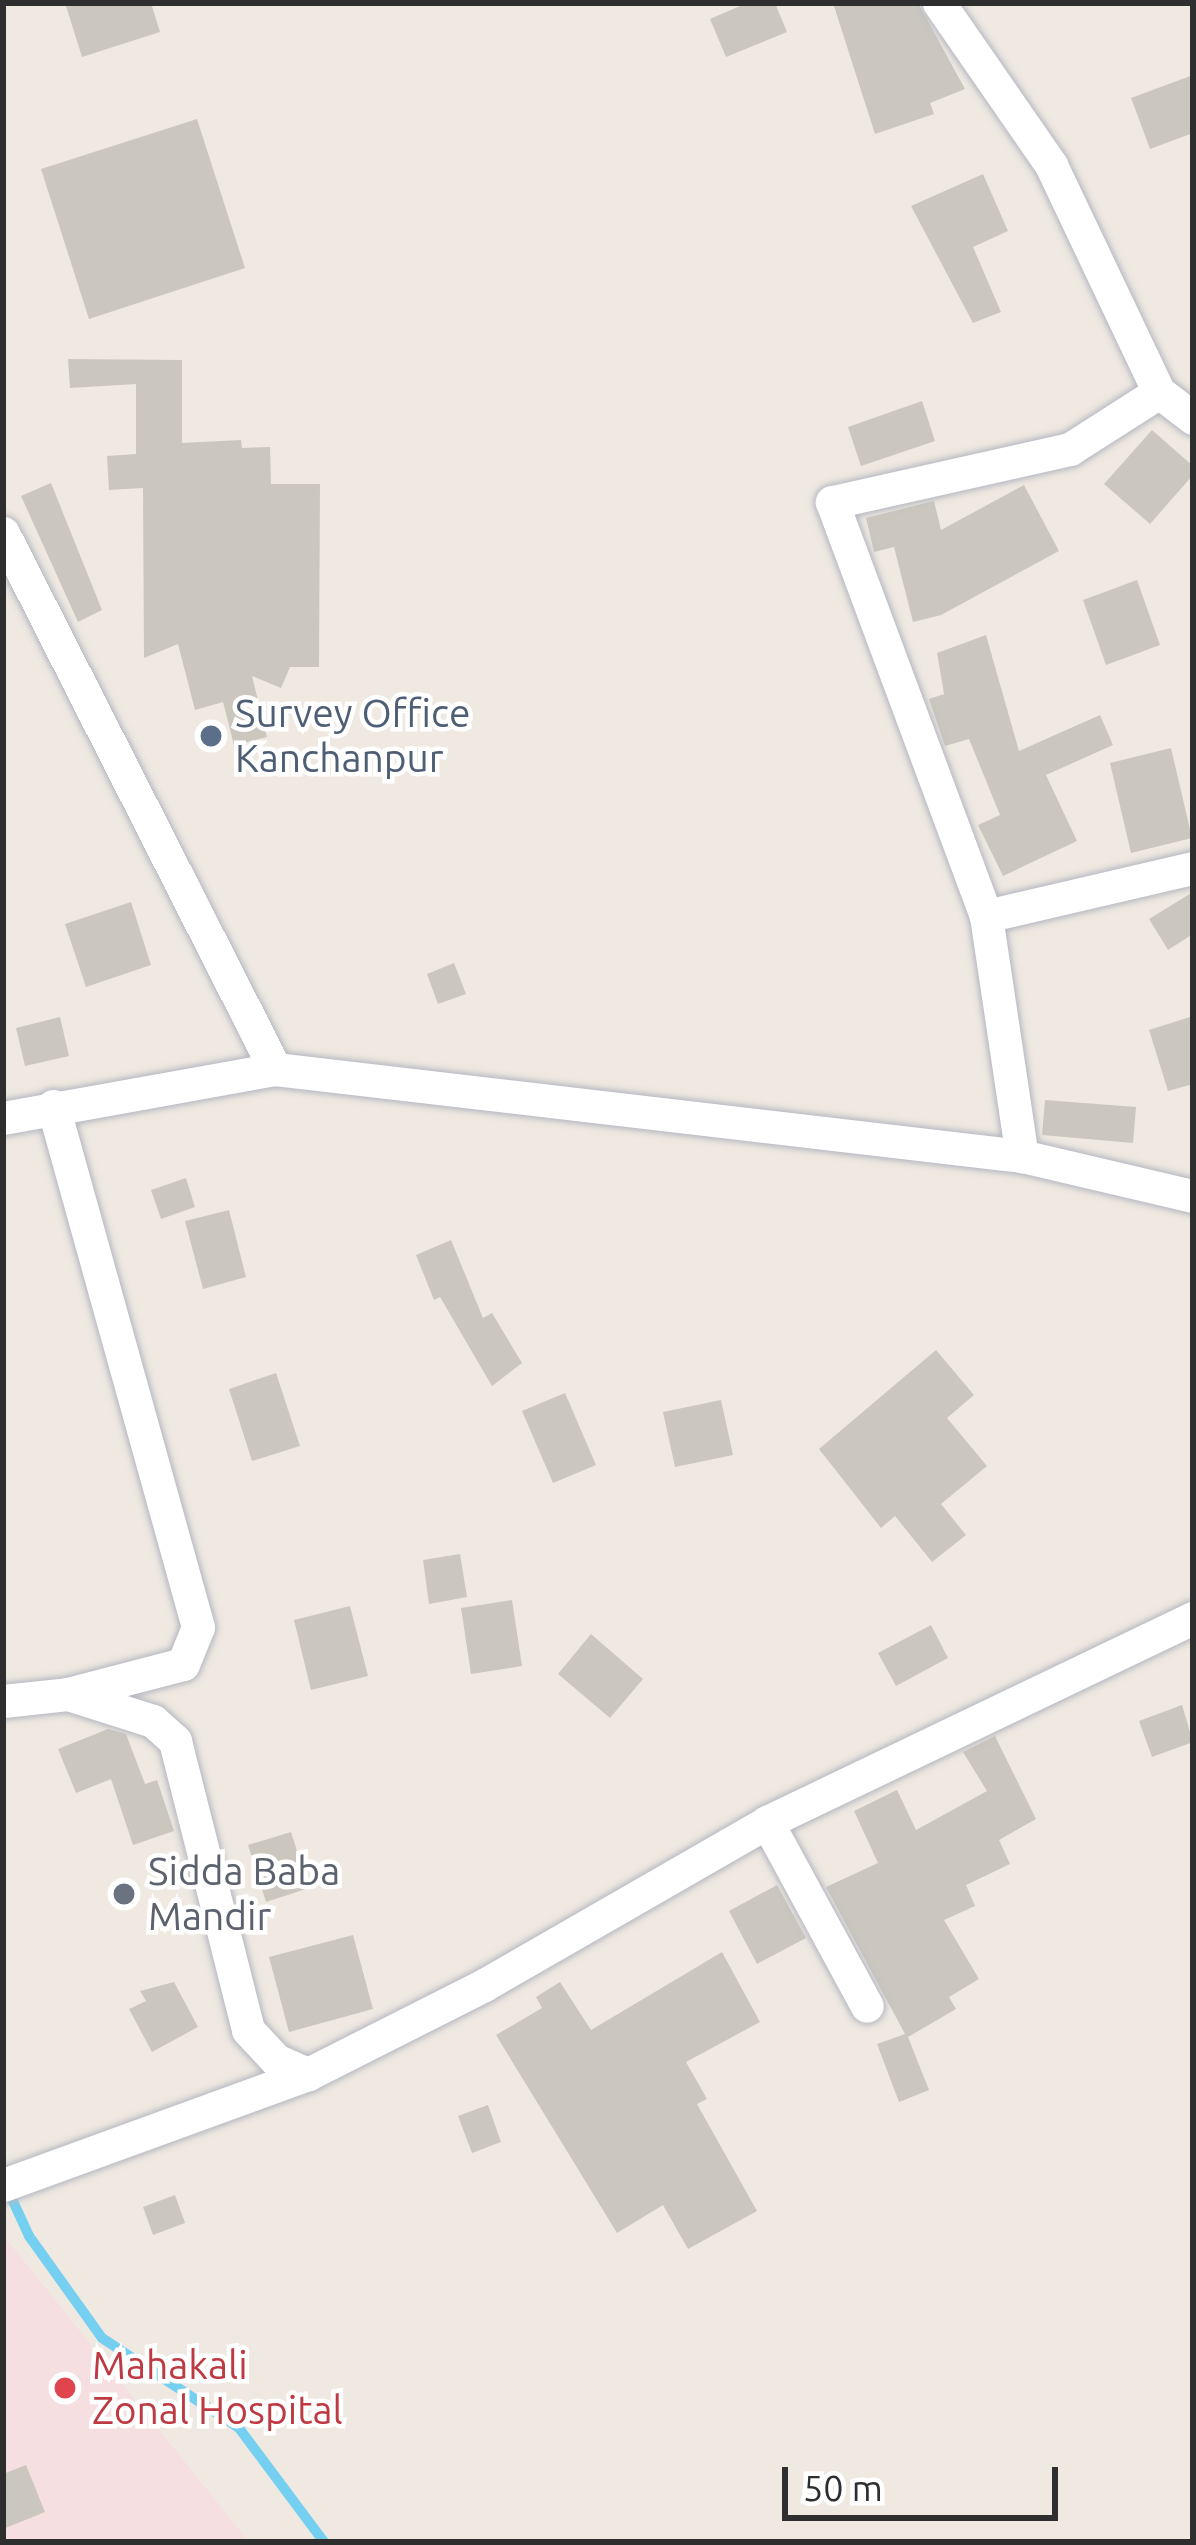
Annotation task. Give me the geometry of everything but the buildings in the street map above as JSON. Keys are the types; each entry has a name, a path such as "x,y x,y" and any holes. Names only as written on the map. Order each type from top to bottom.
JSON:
{"street":[{"path":"939,3 1051,165 1160,392 1193,418"},
{"path":"1022,1156 986,916 832,502 1070,448 1160,392"},
{"path":"3,533 275,1069"},
{"path":"986,916 1193,868"},
{"path":"3,1118 275,1069 1022,1156 1193,1196"},
{"path":"3,1701 68,1694 183,1664 198,1627 53,1106"},
{"path":"14,2181 308,2074 484,1985 766,1822 1193,1618"},
{"path":"68,1694 153,1721 175,1741 248,2030 276,2060 308,2074"},
{"path":"766,1822 867,2006"}],"shaded area":[{"name":"Mahakali Zonal Hospital","path":"3,2235 249,2542 3,2542"}],"waterway":[{"path":"7,2188 29,2236 102,2338 239,2428 324,2542"}],"place":[{"name":"Survey Office Kanchanpur","path":"211,736"},
{"name":"Sidda Baba Mandir","path":"124,1894"},
{"name":"Mahakali Zonal Hospital","path":"65,2388"}]}
